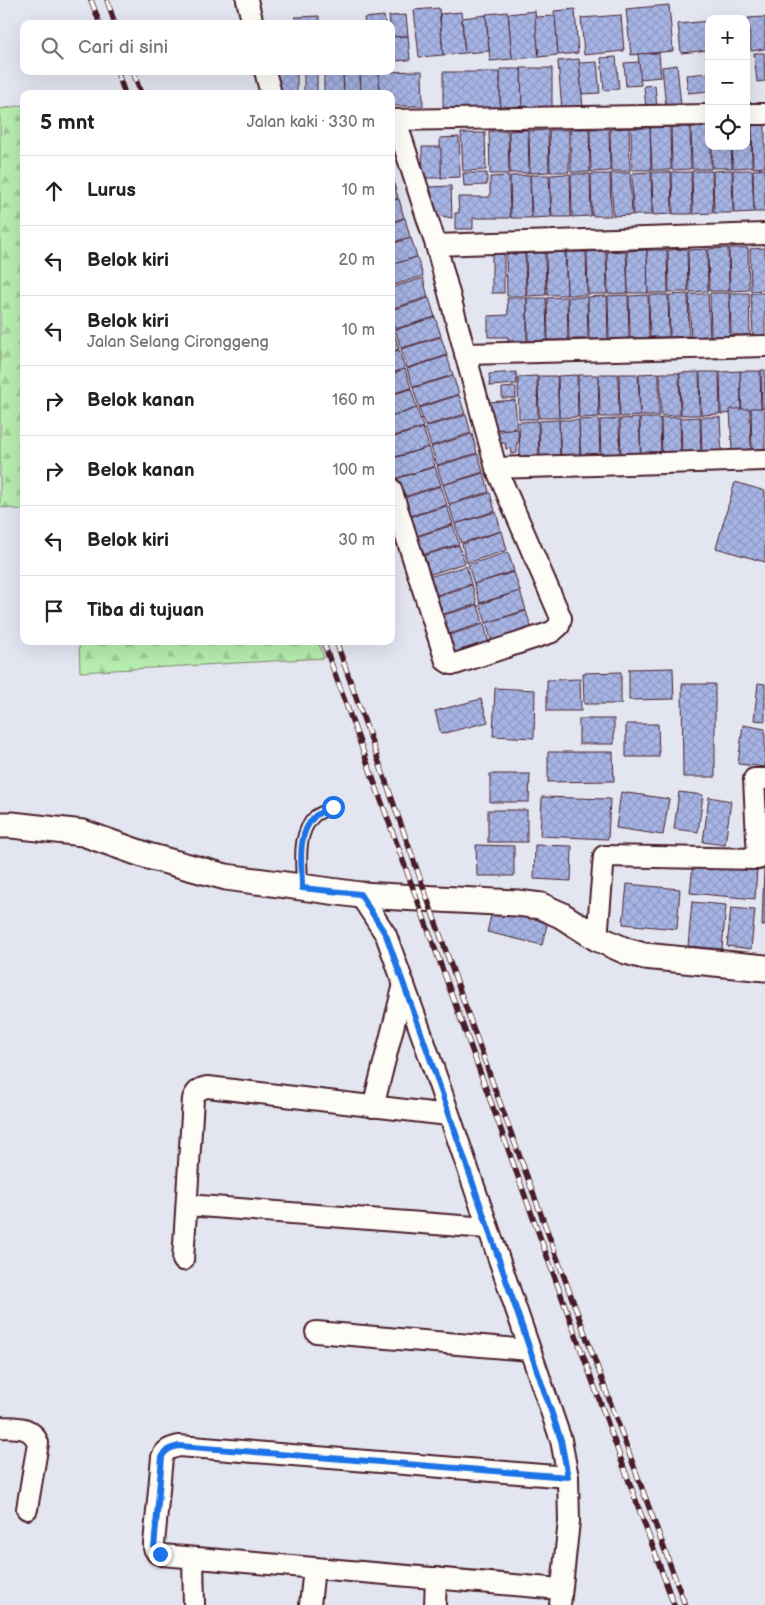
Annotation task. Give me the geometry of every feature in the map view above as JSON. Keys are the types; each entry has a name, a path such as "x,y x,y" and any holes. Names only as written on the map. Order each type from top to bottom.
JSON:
{"street":[{"path":"247,0 252,20"},
{"path":"266,75 269,90"},
{"path":"750,114 765,114"},
{"path":"395,121 705,115"},
{"path":"395,127 436,245 496,468 560,618 559,626 552,632 455,664 448,663 444,658 395,502"},
{"path":"436,245 765,234"},
{"path":"465,354 765,346"},
{"path":"496,468 765,460"},
{"path":"597,938 604,856 758,859 754,779 765,779"},
{"path":"0,825 83,833 148,856 226,877 360,894 541,906 561,915 597,938 626,951 644,956 765,968"},
{"path":"360,894 386,935 561,1440 568,1477 569,1520 561,1597 436,1578 193,1558 160,1554 154,1548 162,1457 172,1447 179,1446 568,1477"},
{"path":"373,1107 404,984"},
{"path":"183,1260 193,1099 200,1089 208,1087 448,1115"},
{"path":"187,1205 487,1228"},
{"path":"316,1332 529,1350"},
{"path":"0,1426 27,1429 34,1434 38,1443 27,1508"},
{"path":"193,1558 194,1605"},
{"path":"310,1605 314,1568"},
{"path":"434,1605 436,1578"}],"lane":[{"path":"302,888 302,841 306,827 316,815 333,807"}],"green space":[{"path":"20,106 20,510 0,507 0,109"},
{"path":"79,645 319,645 324,658 80,672"}],"building":[{"path":"669,5 673,51 631,55 626,9"},
{"path":"439,8 443,55 419,57 414,10"},
{"path":"575,9 578,53 558,55 554,11"},
{"path":"535,11 539,57 512,59 508,14"},
{"path":"461,12 465,53 443,55 440,14"},
{"path":"508,12 512,59 490,61 486,14"},
{"path":"406,15 408,36 395,37 395,20 390,20 389,16"},
{"path":"486,15 489,51 465,53 462,18"},
{"path":"621,15 624,51 584,55 581,18"},
{"path":"319,16 319,20 295,20 295,17"},
{"path":"384,16 384,20 364,20 364,18"},
{"path":"555,16 558,55 539,57 535,17"},
{"path":"765,17 765,49 751,51 750,18"},
{"path":"705,21 705,50 681,53 678,24"},
{"path":"408,36 410,60 395,61 395,37"},
{"path":"659,53 661,77 640,79 638,54"},
{"path":"754,53 764,53 765,81 757,82"},
{"path":"616,57 619,89 604,90 601,58"},
{"path":"579,59 583,109 562,111 558,61"},
{"path":"597,62 600,93 582,94 579,63"},
{"path":"639,62 641,85 626,86 624,63"},
{"path":"677,65 681,106 666,107 662,67"},
{"path":"521,68 552,68 552,112 522,112"},
{"path":"500,69 521,69 522,112 500,112"},
{"path":"422,71 423,106 395,106 395,90 379,90 379,75 395,75 395,72"},
{"path":"443,72 500,72 500,112 443,113"},
{"path":"705,73 705,91 688,93 686,75"},
{"path":"268,75 297,75 297,90 272,90"},
{"path":"304,75 317,75 317,90 304,90"},
{"path":"324,75 343,75 344,90 324,90"},
{"path":"343,75 360,75 361,90 344,90"},
{"path":"360,75 379,75 379,90 361,90"},
{"path":"655,85 657,109 646,110 644,86"},
{"path":"751,125 752,167 733,168 732,150 750,150"},
{"path":"752,125 765,125 765,167 753,168"},
{"path":"705,126 705,150 711,150 711,169 692,169 691,127"},
{"path":"670,127 671,170 652,170 650,128"},
{"path":"671,127 690,127 691,169 672,170"},
{"path":"629,128 630,171 611,171 610,129"},
{"path":"631,128 650,128 651,170 632,170"},
{"path":"570,129 589,129 590,172 571,172"},
{"path":"590,129 609,129 610,171 591,172"},
{"path":"528,130 529,173 510,173 509,131"},
{"path":"548,130 549,172 530,173 529,131"},
{"path":"549,130 569,130 569,172 550,172"},
{"path":"489,131 508,131 509,174 490,174"},
{"path":"461,133 485,133 486,170 463,171"},
{"path":"459,137 460,177 441,178 440,138"},
{"path":"422,147 441,147 441,178 423,178"},
{"path":"712,150 731,150 732,168 712,168"},
{"path":"765,169 765,212 754,212 753,170"},
{"path":"732,170 733,213 714,213 713,171"},
{"path":"733,170 752,170 754,212 734,213"},
{"path":"692,171 712,171 713,213 693,214"},
{"path":"651,172 652,215 633,215 632,173"},
{"path":"652,172 671,172 672,214 653,215"},
{"path":"672,172 691,172 692,214 673,214"},
{"path":"463,173 487,173 487,185 464,186"},
{"path":"611,173 630,173 632,215 613,216"},
{"path":"570,174 571,217 552,217 550,175"},
{"path":"571,174 590,174 591,216 572,217"},
{"path":"591,174 610,174 611,216 592,216"},
{"path":"530,175 549,175 551,217 532,218"},
{"path":"530,175 531,218 511,218 510,176"},
{"path":"509,176 510,218 473,218 473,229 455,229 455,213 459,213 458,197 490,197 490,177"},
{"path":"451,186 452,218 436,215 430,187"},
{"path":"395,187 398,198 395,199"},
{"path":"399,199 404,218 395,221 395,200"},
{"path":"405,218 410,237 395,242 395,222"},
{"path":"411,238 417,257 395,264 395,243"},
{"path":"728,248 729,291 709,291 708,249"},
{"path":"729,248 748,248 749,290 730,291"},
{"path":"765,248 765,290 751,291 750,249"},
{"path":"687,249 688,292 669,292 668,250"},
{"path":"707,249 708,291 689,292 688,250"},
{"path":"647,250 648,293 628,293 627,251"},
{"path":"647,250 667,250 668,293 648,293"},
{"path":"606,251 607,294 588,294 587,252"},
{"path":"626,251 628,293 608,294 607,252"},
{"path":"565,252 567,295 547,295 546,253"},
{"path":"566,252 586,252 587,295 567,295"},
{"path":"526,253 545,253 546,295 527,296"},
{"path":"492,254 504,254 504,293 492,293"},
{"path":"506,254 525,254 526,296 507,296"},
{"path":"417,257 423,276 395,285 395,264"},
{"path":"423,278 428,297 395,308 395,287"},
{"path":"710,293 729,293 730,336 711,336"},
{"path":"730,293 749,293 750,335 731,335"},
{"path":"751,293 765,293 765,335 753,336"},
{"path":"688,294 689,336 670,337 669,295"},
{"path":"689,294 708,294 710,336 691,337"},
{"path":"628,295 629,338 609,339 608,296"},
{"path":"648,295 649,338 630,338 629,296"},
{"path":"649,295 668,295 669,337 650,337"},
{"path":"607,296 608,339 589,339 588,297"},
{"path":"567,297 568,340 548,340 547,298"},
{"path":"568,297 587,297 588,339 569,339"},
{"path":"429,298 435,317 395,329 395,309"},
{"path":"507,298 527,298 527,341 508,341 508,337 488,337 488,316 508,315"},
{"path":"527,298 546,298 547,340 528,341"},
{"path":"435,317 441,336 401,348 395,330"},
{"path":"395,337 399,349 395,350"},
{"path":"441,337 447,355 407,368 401,349"},
{"path":"399,350 405,369 395,372 395,351"},
{"path":"447,356 453,375 413,387 407,369"},
{"path":"405,369 411,388 395,393 395,373"},
{"path":"761,370 765,370 765,413 762,413"},
{"path":"740,371 760,371 761,413 742,414"},
{"path":"740,371 741,413 721,414 720,372"},
{"path":"516,372 517,384 490,386 489,374"},
{"path":"699,372 700,415 681,415 680,373"},
{"path":"700,372 719,372 720,414 701,415"},
{"path":"659,373 659,416 640,416 639,374"},
{"path":"660,373 679,373 680,415 661,416"},
{"path":"599,374 618,374 619,417 600,417"},
{"path":"619,374 638,374 640,416 620,417"},
{"path":"577,375 578,417 559,418 558,376"},
{"path":"578,375 598,375 599,417 579,418"},
{"path":"453,376 459,394 419,407 413,388"},
{"path":"537,376 538,419 519,419 518,377"},
{"path":"538,376 557,376 559,418 539,418"},
{"path":"516,387 516,398 502,398 502,388"},
{"path":"411,389 417,408 395,415 395,394"},
{"path":"459,395 465,414 425,426 419,408"},
{"path":"515,400 517,428 493,430 488,402"},
{"path":"417,408 423,427 395,436 395,416"},
{"path":"751,408 765,408 765,450 752,451"},
{"path":"730,409 750,409 751,451 732,451"},
{"path":"466,415 471,433 431,446 425,427"},
{"path":"680,417 681,460 662,460 661,418"},
{"path":"700,417 701,459 682,460 681,418"},
{"path":"701,417 720,417 722,459 702,459"},
{"path":"639,418 641,461 621,461 620,419"},
{"path":"640,418 660,418 661,460 641,461"},
{"path":"599,419 600,462 581,462 579,420"},
{"path":"619,419 620,461 601,462 600,420"},
{"path":"559,420 579,420 580,462 561,463"},
{"path":"559,420 560,463 540,463 539,421"},
{"path":"538,421 539,463 520,464 519,422"},
{"path":"423,428 429,447 395,457 395,437"},
{"path":"518,429 519,442 517,442 517,453 511,454 510,448 506,449 505,443 494,444 492,432"},
{"path":"472,434 477,453 437,465 431,447"},
{"path":"429,447 435,466 395,479 395,458"},
{"path":"478,454 483,472 443,485 437,466"},
{"path":"435,467 441,485 400,498 395,479"},
{"path":"484,473 489,492 449,504 443,485"},
{"path":"735,482 765,491 765,562 716,548"},
{"path":"441,486 447,505 407,517 401,499"},
{"path":"490,493 495,511 455,524 449,505"},
{"path":"447,506 453,524 413,537 407,518"},
{"path":"496,512 501,531 461,543 455,524"},
{"path":"453,525 459,544 419,556 413,538"},
{"path":"502,531 507,550 467,563 462,544"},
{"path":"459,545 465,563 425,576 419,557"},
{"path":"508,552 514,571 474,584 468,565"},
{"path":"466,566 471,584 431,597 425,578"},
{"path":"514,572 520,591 480,603 474,584"},
{"path":"472,585 477,604 437,616 431,598"},
{"path":"520,591 526,610 486,623 480,604"},
{"path":"478,605 483,623 443,636 437,617"},
{"path":"526,611 532,630 492,642 486,623"},
{"path":"484,624 489,643 449,655 443,637"},
{"path":"673,668 674,699 629,700 629,669"},
{"path":"621,672 621,704 584,704 583,673"},
{"path":"580,679 581,711 547,711 547,680"},
{"path":"758,683 765,684 765,721 754,720"},
{"path":"682,684 715,684 715,777 683,777"},
{"path":"495,688 535,690 534,738 493,736"},
{"path":"481,699 488,722 441,734 435,711"},
{"path":"579,719 614,719 614,744 579,744"},
{"path":"626,724 658,724 659,757 626,757"},
{"path":"743,725 765,729 765,767 738,764"},
{"path":"548,752 613,752 614,781 548,782"},
{"path":"490,774 530,774 529,802 490,802"},
{"path":"621,792 669,799 663,835 616,828"},
{"path":"679,792 703,795 698,832 674,829"},
{"path":"542,797 610,799 608,839 540,836"},
{"path":"709,797 731,801 725,845 703,842"},
{"path":"488,810 527,810 527,842 488,842"},
{"path":"476,845 514,846 514,876 477,876"},
{"path":"535,845 572,846 571,881 534,879"},
{"path":"693,864 757,869 755,899 690,893"},
{"path":"764,867 765,926 762,926"},
{"path":"627,884 680,889 677,929 623,924"},
{"path":"692,902 726,905 722,949 688,946"},
{"path":"493,908 548,921 542,945 487,932"},
{"path":"731,908 755,910 751,949 727,946"}],"railway":[{"path":"91,0 98,20"},
{"path":"107,0 114,20"},
{"path":"118,75 124,90"},
{"path":"134,75 140,90"},
{"path":"324,645 674,1605"},
{"path":"337,645 493,1084 685,1605"}],"route":[{"path":"160,1554 154,1548 162,1457 172,1447 179,1446 568,1477 561,1440 386,935 360,894 302,888 302,841 306,827 316,815 333,807"}]}
